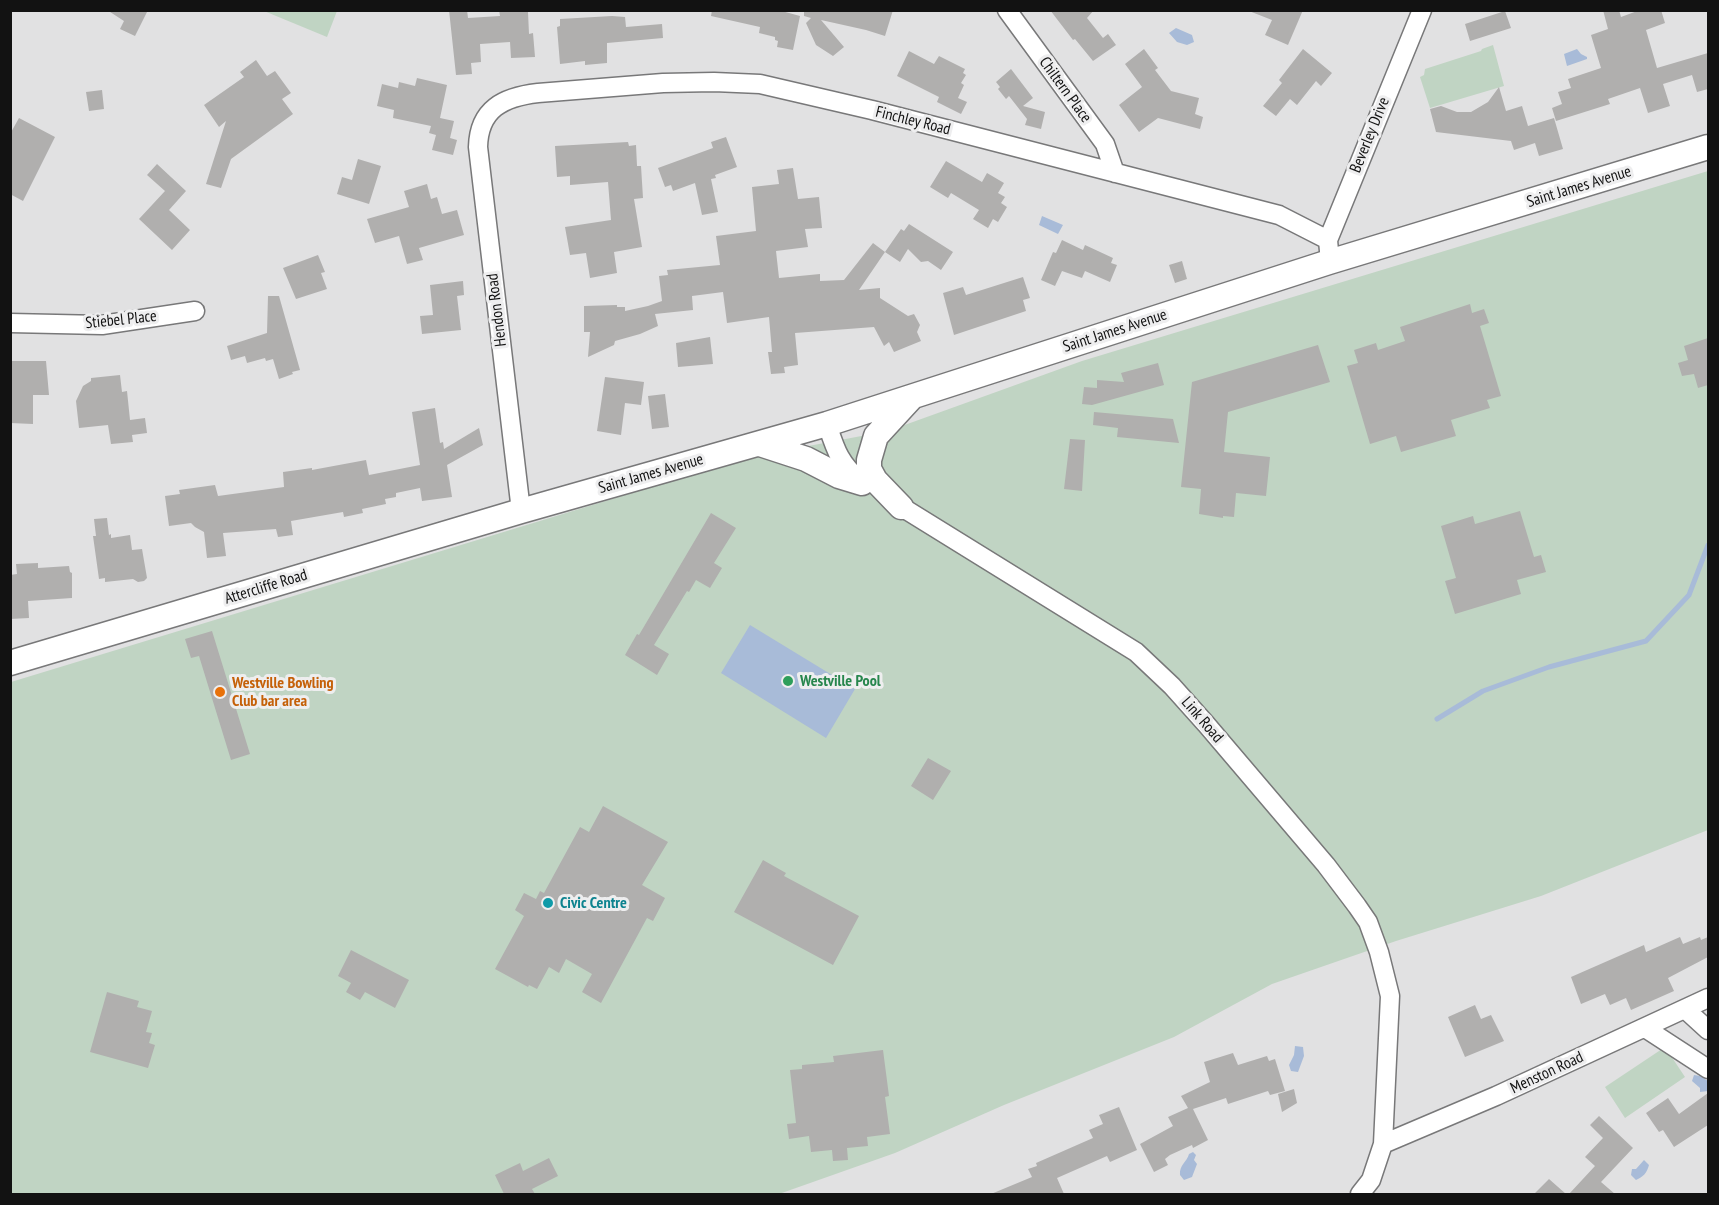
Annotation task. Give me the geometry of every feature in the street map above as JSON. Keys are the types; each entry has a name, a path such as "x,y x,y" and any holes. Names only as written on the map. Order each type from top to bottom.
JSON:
{"main road":[{"name":"Saint James Avenue","path":"521,511 827,424 1328,251 1708,147"},
{"path":"901,507 875,480 869,470 869,460 876,436 913,396"},
{"path":"760,444 806,459 839,476 862,483"},
{"name":"Attercliffe Road","path":"10,663 521,511"}],"street":[{"name":"Chiltern Place","path":"1007,10 1105,144 1116,173"},
{"name":"Beverley Drive","path":"1328,251 1422,10"},
{"name":"Finchley Road","path":"489,111 505,101 526,94 663,83 760,84 872,110 1279,215 1328,251"},
{"name":"Hendon Road","path":"489,111 479,128 478,147 521,511"},
{"name":"Stiebel Place","path":"10,323 102,325 195,311"},
{"name":"Link Road","path":"827,424 834,448 844,467 862,483 1136,652 1172,686 1206,724 1326,865 1357,906 1368,922 1379,952 1390,996 1383,1144 1371,1180 1360,1194"},
{"name":"Menston Road","path":"1383,1144 1496,1096 1708,998"},
{"path":"1685,1009 1708,1030"},
{"path":"1645,1028 1708,1069"}],"green space":[{"path":"337,10 327,37 264,11"},
{"path":"1493,45 1504,86 1430,108 1420,77 1424,75 1425,69"},
{"path":"1708,171 1708,830 1541,896 1396,941 1272,984 1174,1037 1004,1105 895,1153 779,1194 11,1194 11,682 750,457 888,431 1082,361"},
{"path":"1665,1047 1685,1077 1625,1118 1605,1087"}],"water":[{"path":"1176,28 1192,35 1194,42 1187,45 1177,42 1169,33"},
{"path":"1577,49 1587,59 1567,66 1564,54"},
{"path":"1042,216 1063,225 1058,234 1039,225"},
{"name":"Westville Pool","path":"750,625 855,689 826,738 721,673"},
{"path":"1295,1046 1303,1047 1304,1056 1298,1072 1291,1071 1289,1065"},
{"path":"1694,1075 1708,1081 1708,1091 1700,1092 1700,1088 1692,1081"},
{"path":"1193,1152 1196,1155 1194,1160 1197,1164 1192,1177 1184,1180 1180,1175 1181,1169 1189,1154"},
{"path":"1644,1160 1649,1165 1648,1168 1641,1178 1636,1180 1631,1175 1632,1169 1636,1169"}],"building":[{"path":"107,10 148,10 135,36 120,29 124,21"},
{"path":"449,10 467,10 468,18 500,16 499,10 528,12 529,34 533,33 535,57 511,58 510,42 480,44 481,62 471,63 472,74 456,75"},
{"path":"712,10 778,10 800,16 793,50 777,47 778,41 775,37 759,33 760,27 711,16"},
{"path":"804,10 893,10 885,36 821,20 844,47 833,56 816,45 806,23 811,18 804,16"},
{"path":"1050,10 1094,10 1087,18 1103,38 1108,34 1116,45 1093,61"},
{"path":"1303,10 1288,45 1265,35 1272,20 1249,11"},
{"path":"1603,10 1619,10 1621,17 1640,10 1661,10 1665,23 1646,30 1657,68 1708,53 1708,89 1697,92 1692,75 1663,84 1670,106 1648,113 1640,88 1608,99 1610,104 1556,121 1552,108 1562,104 1558,92 1571,88 1568,79 1601,68 1591,35 1608,29"},
{"path":"1505,11 1511,28 1470,41 1465,24"},
{"path":"625,17 626,27 662,24 663,38 607,43 607,63 585,65 585,61 560,64 557,27 560,26 560,19"},
{"path":"1144,49 1158,68 1155,70 1171,91 1199,98 1195,114 1203,117 1200,129 1158,118 1139,132 1119,105 1142,87 1125,64"},
{"path":"1303,49 1332,73 1321,86 1316,81 1297,105 1290,99 1276,116 1263,106 1282,83 1279,80"},
{"path":"909,51 934,64 939,56 965,69 963,73 966,75 961,83 964,85 958,98 967,102 961,114 937,102 939,97 897,76"},
{"path":"256,60 267,76 275,71 291,93 282,99 293,114 231,159 221,188 206,184 226,121 219,127 204,105 244,77 240,72"},
{"path":"1011,69 1033,98 1023,106 1045,112 1041,129 1025,125 1027,119 1009,96 1006,99 998,89 1000,87 996,82"},
{"path":"417,78 447,85 440,118 454,121 450,138 457,140 453,155 432,150 436,135 429,133 431,126 393,118 394,110 377,106 382,84 398,88 399,82 415,86"},
{"path":"1499,87 1506,111 1522,106 1528,126 1554,118 1563,149 1539,156 1535,143 1514,150 1511,141 1436,132 1430,109 1441,106 1457,112 1471,112 1488,102"},
{"path":"102,90 104,109 89,111 86,92"},
{"path":"19,118 55,137 23,201 10,194 10,134"},
{"path":"726,137 737,167 715,175 716,178 711,179 718,212 702,215 695,183 673,191 671,185 665,187 658,168 713,148 711,142"},
{"path":"628,142 629,146 636,145 637,166 641,166 643,198 634,199 642,247 614,252 617,273 590,278 586,253 570,255 565,227 611,220 608,182 570,185 570,176 557,177 555,146"},
{"path":"358,159 381,166 369,204 337,194 342,177 352,180"},
{"path":"946,161 982,182 987,173 1004,183 998,193 1005,197 1001,203 1007,207 998,222 993,219 988,228 973,219 979,210 951,193 948,198 930,187"},
{"path":"157,164 186,191 169,210 190,230 172,250 139,219 165,191 147,175"},
{"path":"793,168 798,199 819,197 822,228 805,229 808,247 776,251 779,278 820,274 820,281 844,280 873,243 885,252 859,290 880,288 880,298 908,316 914,314 920,325 917,332 921,341 894,352 889,342 884,346 874,327 795,333 798,365 784,367 785,373 771,374 768,352 772,352 769,317 727,323 723,292 692,296 693,310 655,314 658,326 615,341 614,345 588,357 590,332 584,332 584,306 617,305 617,307 625,307 625,311 648,306 662,301 659,276 668,275 667,270 720,265 716,236 756,231 752,187 779,184 777,170"},
{"path":"427,184 431,199 437,197 442,214 457,210 464,235 419,248 423,260 407,264 399,236 375,243 367,219 409,207 404,191"},
{"path":"909,224 953,252 941,270 928,261 921,262 908,249 900,262 885,252 901,229 904,231"},
{"path":"1062,240 1083,250 1085,245 1113,258 1111,263 1117,265 1110,282 1085,271 1082,278 1062,271 1055,286 1041,280 1053,252 1056,253"},
{"path":"318,255 325,272 321,273 327,289 296,299 283,268"},
{"path":"1182,261 1187,279 1175,283 1169,265"},
{"path":"1023,277 1030,298 1023,300 1026,311 954,335 943,293 963,287 966,295"},
{"path":"463,281 464,295 457,296 461,330 422,334 420,316 433,315 430,285"},
{"path":"268,296 279,296 300,370 279,379 273,359 266,361 265,358 247,363 245,356 231,360 227,346 267,333"},
{"path":"1470,304 1472,313 1484,309 1489,323 1480,326 1501,396 1487,400 1490,408 1451,420 1456,436 1401,452 1396,436 1370,444 1347,366 1358,363 1354,350 1376,343 1378,350 1405,341 1400,327"},
{"path":"710,337 713,364 678,367 676,343"},
{"path":"1708,338 1708,385 1698,388 1694,374 1682,376 1678,363 1688,360 1684,346"},
{"path":"1318,345 1330,382 1228,412 1224,452 1270,457 1266,496 1236,493 1234,517 1223,516 1223,518 1199,514 1201,489 1181,487 1192,382"},
{"path":"10,361 46,361 49,395 33,395 33,424 10,423"},
{"path":"1158,363 1164,385 1092,405 1082,404 1084,387 1097,388 1097,380 1124,382 1121,373"},
{"path":"120,375 122,392 127,391 130,420 145,418 147,433 132,435 133,442 111,444 108,425 79,428 76,401 83,386 91,381 91,378"},
{"path":"605,377 644,382 641,405 625,403 621,435 597,431"},
{"path":"665,394 669,427 652,429 648,396"},
{"path":"435,408 440,443 443,442 444,449 479,428 483,445 447,465 452,497 422,501 420,488 396,493 396,497 385,499 386,504 362,509 363,513 344,517 343,512 291,521 293,535 278,537 276,529 223,533 226,556 207,558 204,532 191,523 169,526 165,496 180,494 179,490 215,485 218,496 284,487 283,472 312,468 312,470 366,460 369,475 420,465 412,412"},
{"path":"1094,412 1173,419 1179,443 1117,437 1118,428 1093,425"},
{"path":"1070,439 1085,440 1082,491 1064,489"},
{"path":"1520,511 1534,557 1541,555 1546,572 1517,580 1521,594 1455,614 1445,581 1456,578 1441,526 1473,516 1475,524"},
{"path":"711,513 736,528 714,563 722,568 710,588 696,580 654,645 669,654 657,675 625,655"},
{"path":"107,518 111,538 130,535 132,550 142,549 147,578 144,581 138,582 133,579 105,582 105,578 99,579 93,536 96,536 94,519"},
{"path":"38,563 38,568 69,566 72,573 72,598 28,601 29,618 10,619 10,575 17,574 16,564"},
{"path":"212,631 250,754 231,760 199,656 191,658 185,639"},
{"path":"928,758 951,771 933,800 911,786"},
{"name":"Civic Centre","path":"603,806 668,842 642,885 665,898 653,921 647,918 601,1003 582,992 592,974 566,959 559,973 549,967 537,989 529,985 528,987 495,969 524,916 515,910 524,893 536,899 540,891 544,893 580,827 589,832"},
{"path":"763,860 786,873 784,876 859,916 833,965 734,912"},
{"path":"1680,937 1683,944 1700,937 1701,940 1708,937 1708,957 1668,978 1674,991 1631,1010 1626,998 1610,1005 1605,994 1581,1004 1571,977 1644,945 1646,952"},
{"path":"351,950 409,980 395,1008 365,992 360,1000 346,992 351,983 338,976"},
{"path":"107,992 139,1001 137,1007 152,1011 146,1032 152,1033 149,1043 155,1045 148,1068 90,1052"},
{"path":"1475,1005 1481,1019 1491,1015 1504,1041 1465,1057 1448,1017"},
{"path":"883,1050 889,1096 885,1097 890,1134 867,1137 868,1146 847,1148 848,1160 833,1161 832,1150 811,1152 809,1136 789,1139 787,1124 796,1123 790,1070 802,1069 802,1065 834,1062 833,1056"},
{"path":"1233,1053 1238,1065 1267,1056 1269,1061 1275,1059 1285,1091 1270,1095 1268,1091 1228,1104 1226,1098 1193,1109 1208,1140 1193,1148 1192,1145 1170,1155 1165,1159 1168,1165 1154,1172 1140,1144 1173,1126 1168,1117 1188,1108 1181,1096 1210,1082 1204,1062"},
{"path":"1294,1089 1297,1103 1282,1112 1278,1094"},
{"path":"1708,1093 1708,1125 1674,1147 1663,1130 1659,1132 1646,1113 1668,1098 1679,1114"},
{"path":"1119,1107 1137,1150 1110,1162 1107,1156 1057,1178 1064,1194 991,1194 1032,1177 1028,1169 1037,1166 1036,1163 1093,1138 1089,1130 1103,1124 1099,1115"},
{"path":"1599,1116 1633,1148 1601,1182 1615,1194 1569,1194 1595,1166 1585,1157 1603,1138 1590,1125"},
{"path":"549,1158 558,1176 532,1189 535,1194 504,1194 495,1175 520,1163 523,1171"},
{"path":"1549,1179 1566,1194 1534,1194"}],"waterway":[{"path":"1437,719 1483,691 1549,667 1646,641 1689,595 1708,545"}],"place":[{"name":"Westville Pool","path":"788,681"},
{"name":"Westville Bowling Club bar area","path":"220,692"},
{"name":"Civic Centre","path":"548,903"}]}
